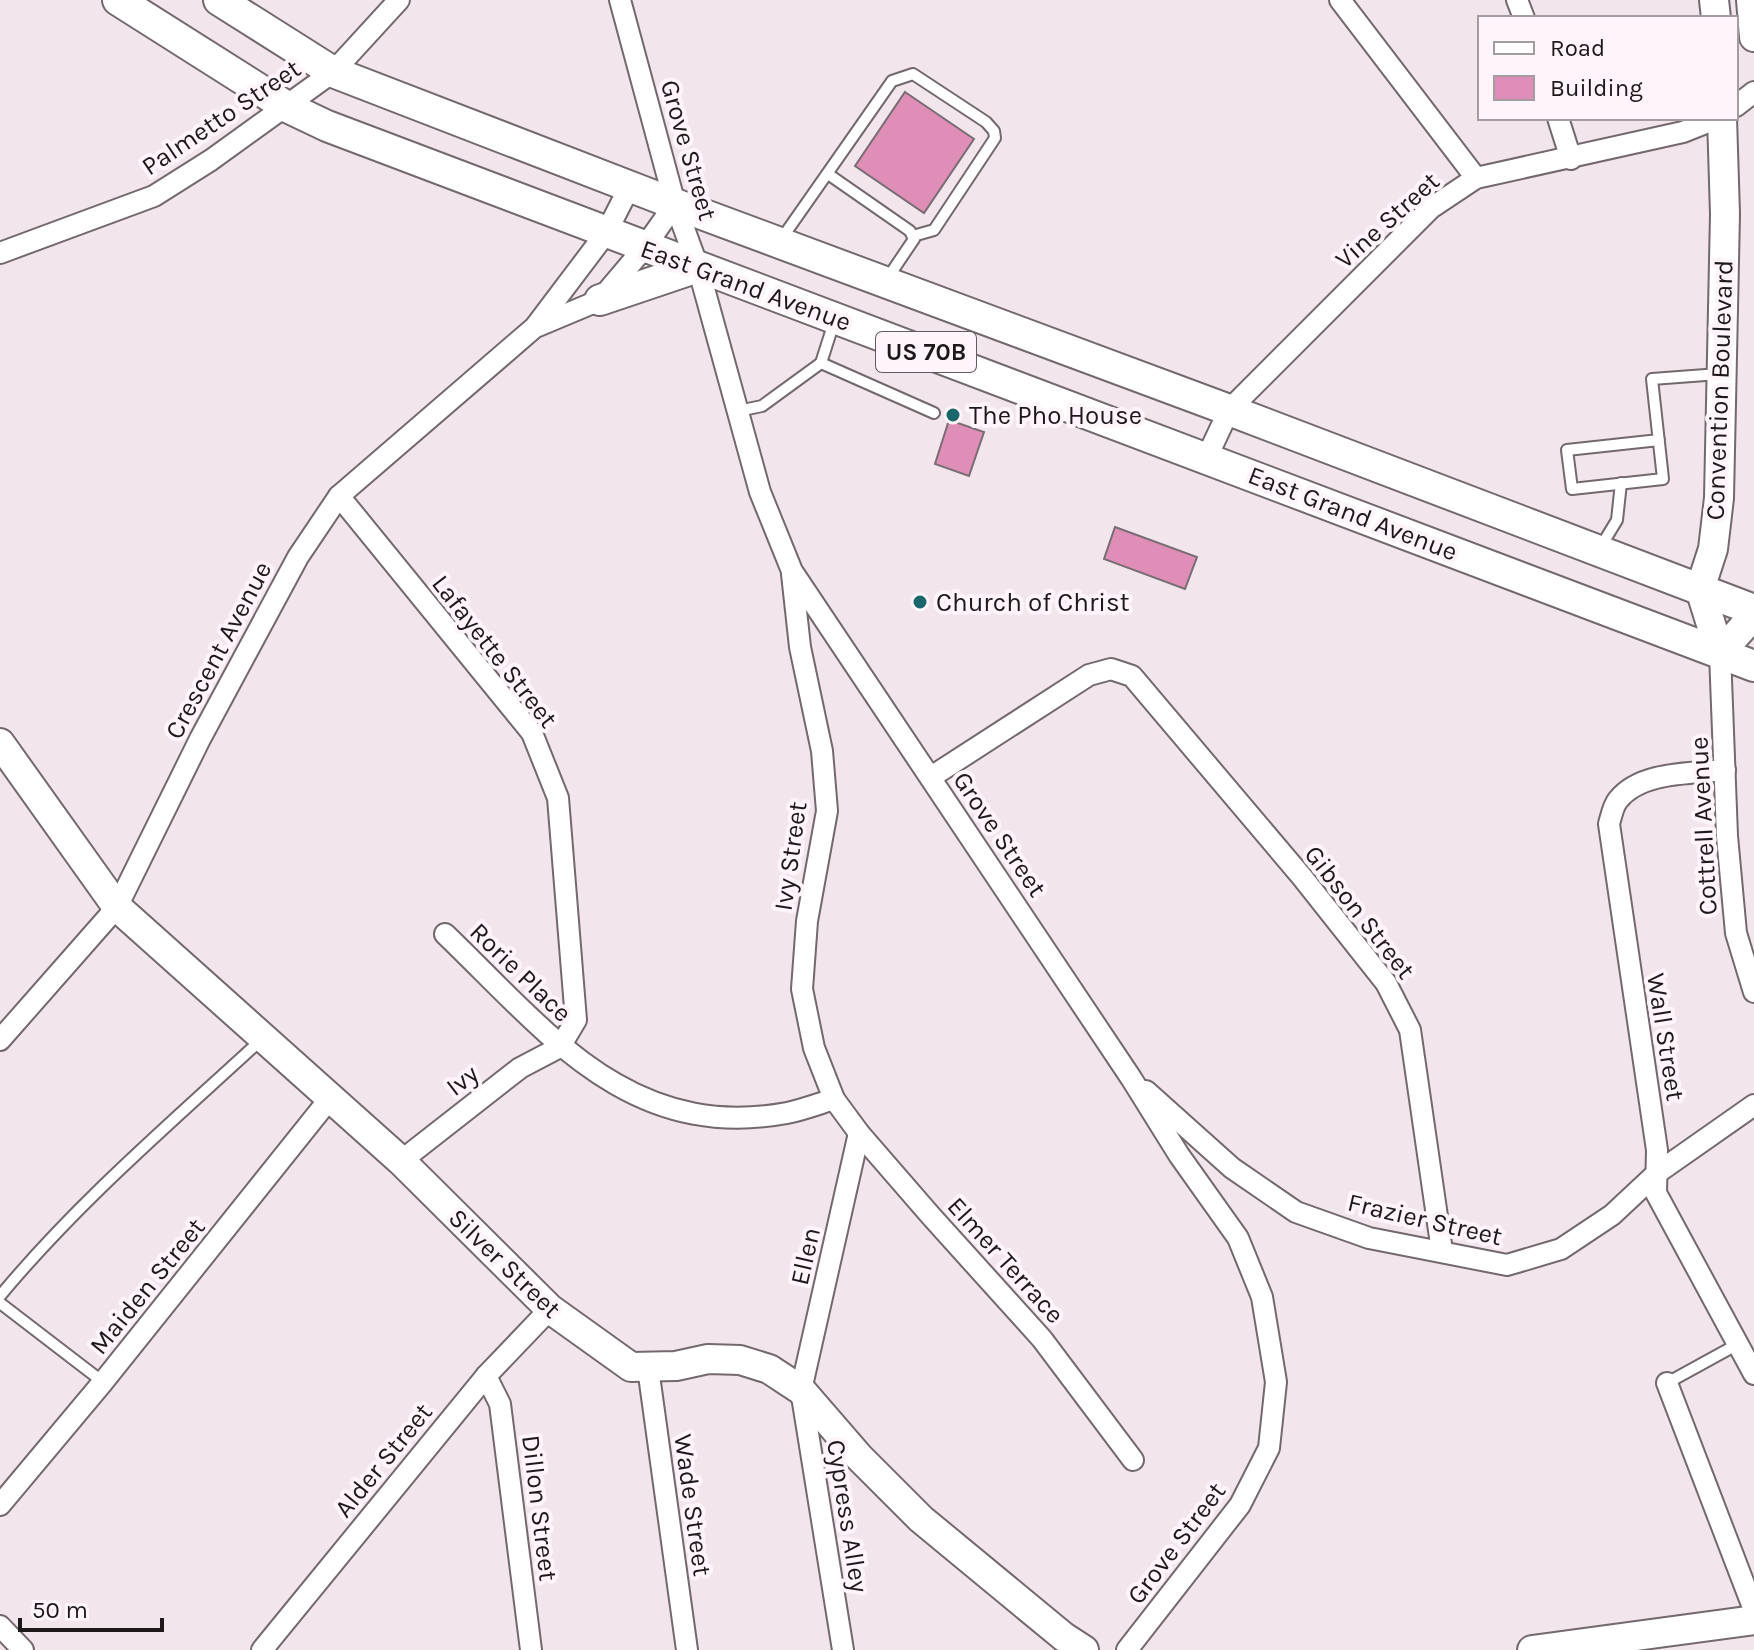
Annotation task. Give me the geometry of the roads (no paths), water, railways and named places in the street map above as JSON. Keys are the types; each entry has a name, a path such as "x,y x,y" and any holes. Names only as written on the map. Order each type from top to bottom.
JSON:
{"main road":[{"name":"East Grand Avenue","path":"118,0 287,107 327,126 1754,666"},
{"name":"East Grand Avenue","path":"219,0 333,72 675,204 1598,550 1754,612"},
{"path":"600,300 698,267"}],"street":[{"name":"Palmetto Street","path":"1,250 154,196 287,107 333,72 399,0"},
{"name":"Grove Street","path":"620,0 675,204 698,267 760,492 792,571 1131,1078 1179,1155 1238,1238 1262,1297 1276,1382 1269,1448 1240,1505 1127,1650"},
{"path":"1340,0 1476,178"},
{"path":"1751,0 1754,37"},
{"path":"1738,104 1754,92"},
{"path":"1559,120 1571,159"},
{"name":"Vine Street","path":"1207,457 1229,410 1431,208 1476,178 1683,132 1715,120"},
{"name":"Convention Boulevard","path":"1700,589 1713,549 1719,498 1725,214 1720,120"},
{"name":"Crescent Avenue","path":"0,1040 117,907 200,739 298,557 339,496 535,327 606,233 630,186"},
{"name":"Crescent Avenue","path":"535,327 600,300 644,248 675,204"},
{"name":"Lafayette Street","path":"339,496 532,733 558,798 576,1020 560,1047"},
{"name":"Ivy Street","path":"792,571 800,647 822,751 827,811 807,921 802,989 814,1048 834,1099"},
{"path":"1700,589 1720,653"},
{"path":"1720,653 1754,612"},
{"name":"Cottrell Avenue","path":"1720,653 1727,836 1736,933 1754,992"},
{"name":"Gibson Street","path":"931,777 1089,675 1111,669 1132,676 1302,877 1386,983 1410,1030 1442,1251"},
{"name":"Silver Street","path":"0,743 117,907 401,1161 550,1309 631,1367 676,1366 708,1359 740,1360 769,1369 801,1390 859,1457 921,1519 1084,1650"},
{"name":"Wall Street","path":"1725,770 1662,777 1639,783 1617,801 1609,824 1657,1150 1656,1193 1754,1374"},
{"name":"Rorie Place","path":"445,934 560,1047 628,1093 674,1111 729,1117 786,1113 834,1099"},
{"name":"Ivy","path":"401,1161 520,1068 560,1047"},
{"name":"Frazier Street","path":"1131,1078 1232,1168 1296,1212 1369,1238 1507,1265 1561,1249 1612,1215 1657,1173 1754,1105"},
{"name":"Maiden Street","path":"0,1505 103,1382 331,1097"},
{"name":"Elmer Terrace","path":"834,1099 859,1133 1042,1339 1133,1460"},
{"name":"Ellen","path":"801,1390 859,1133"},
{"name":"Alder Street","path":"262,1650 486,1376 550,1309"},
{"name":"Wade Street","path":"648,1368 687,1650"},
{"name":"Dillon Street","path":"486,1376 500,1404 531,1650"},
{"path":"1667,1383 1754,1610"},
{"name":"Cypress Alley","path":"801,1390 843,1650"},
{"path":"1532,1650 1754,1620"},
{"path":"0,1626 23,1650"}],"lane":[{"path":"779,242 892,81 913,74 986,122 994,131 995,138 934,230 913,236"},
{"path":"828,174 913,236 886,282"},
{"path":"738,411 762,406 821,363 835,318"},
{"path":"821,363 934,413"},
{"path":"1659,440 1628,449 1567,450 1572,489 1606,481 1663,479 1659,440 1652,379 1722,374"},
{"path":"1598,550 1617,520 1627,480"},
{"path":"0,1296 42,1246 79,1209 263,1037"},
{"path":"0,1303 103,1382"},
{"path":"1667,1383 1738,1344"}],"place":[{"name":"The Pho House","path":"953,415"},
{"name":"Church of Christ","path":"920,602"}]}
